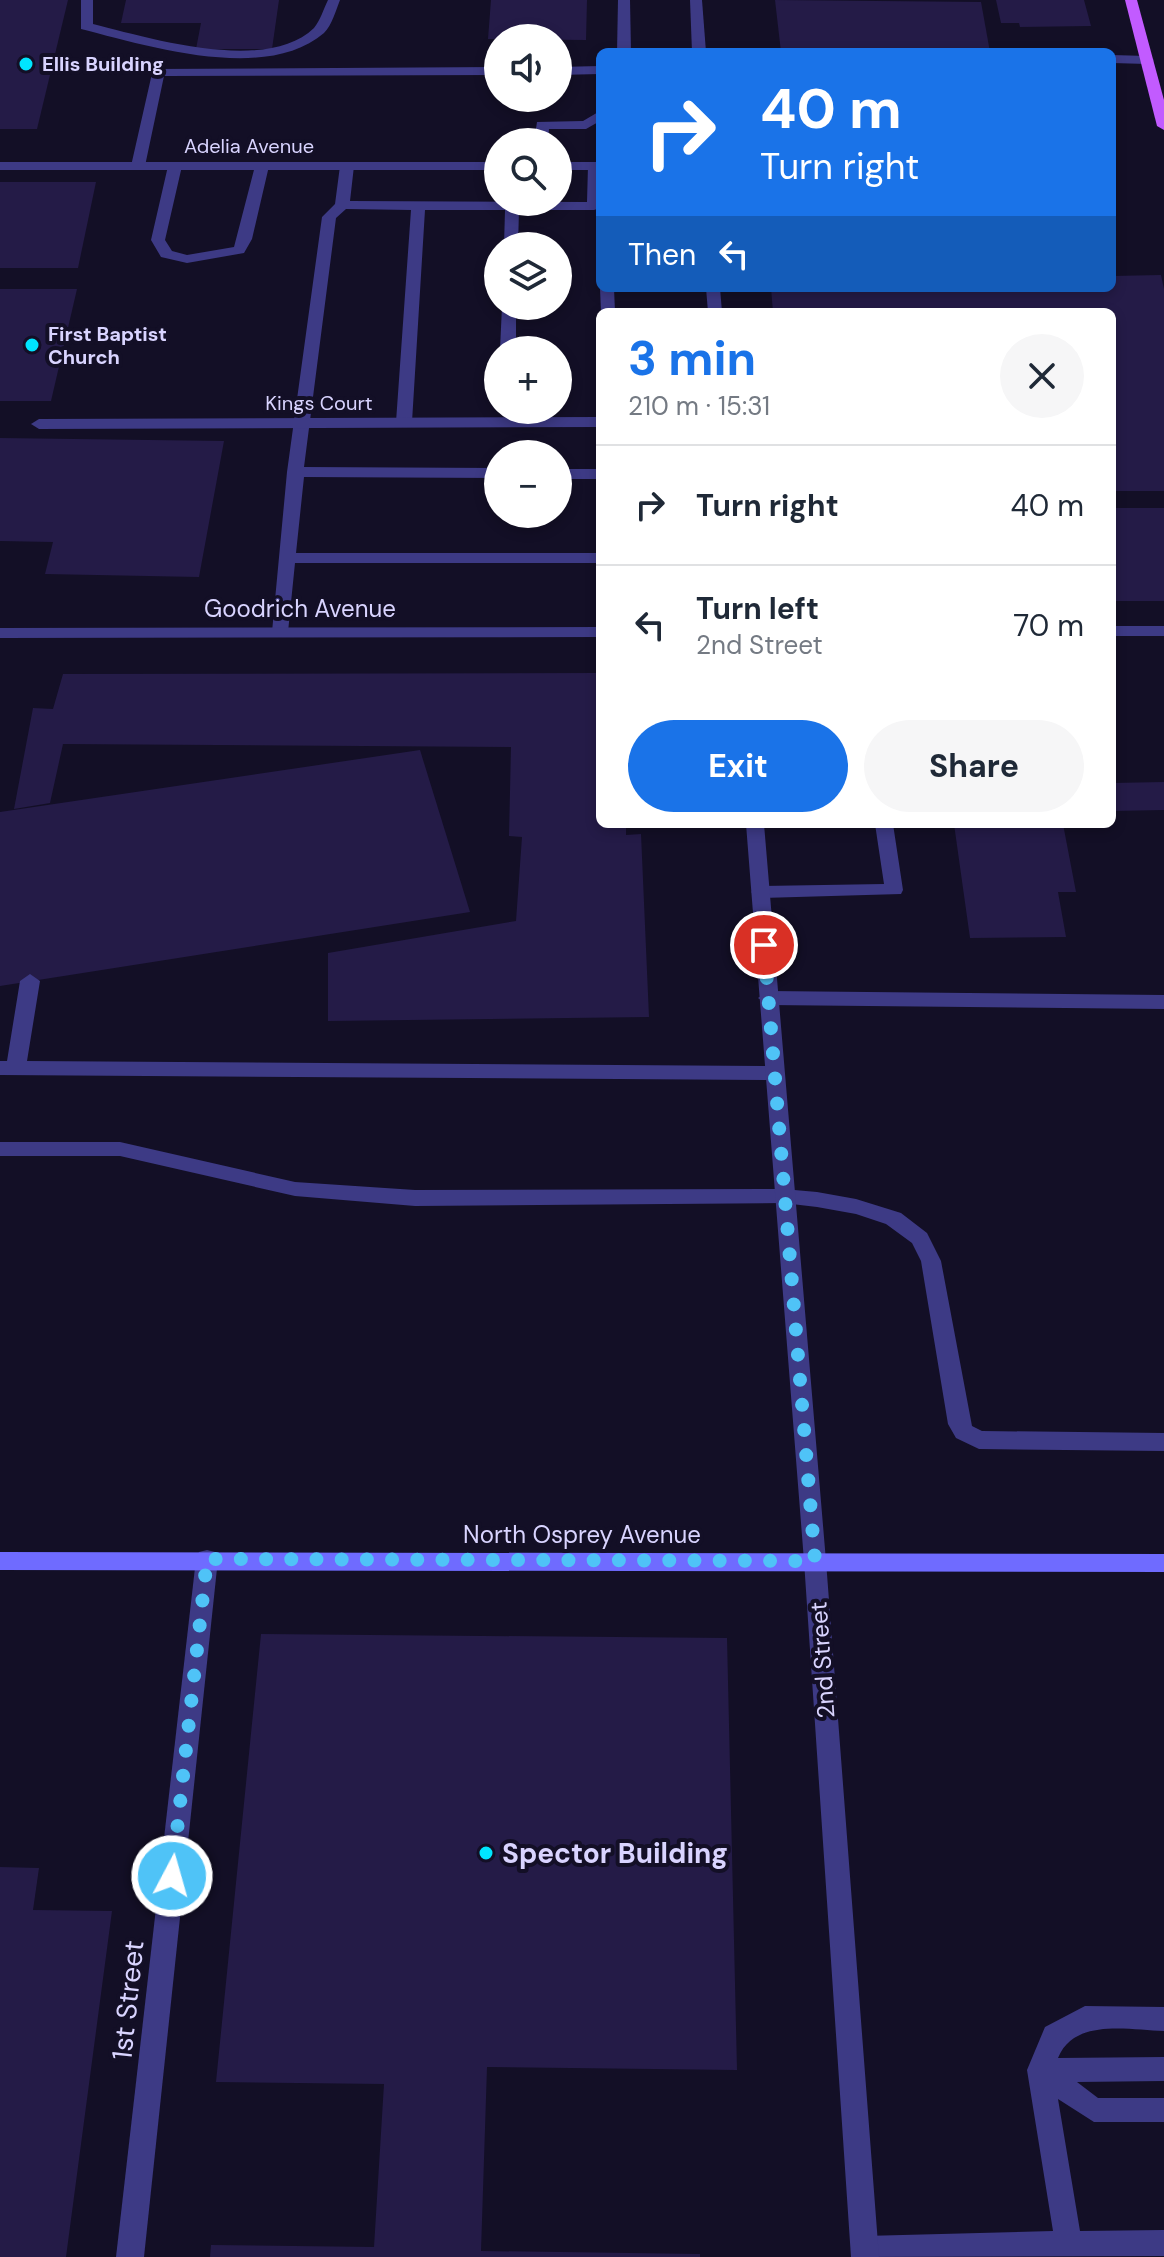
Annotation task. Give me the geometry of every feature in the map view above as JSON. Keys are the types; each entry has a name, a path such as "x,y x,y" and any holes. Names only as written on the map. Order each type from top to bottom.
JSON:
{"main road":[{"path":"1131,0 1164,126"}],"street":[{"path":"87,0 86,26 204,53 263,53 310,38 325,27 334,0"},
{"path":"624,0 624,48"},
{"path":"696,0 699,48"},
{"path":"1116,59 1147,60"},
{"path":"572,71 596,70"},
{"path":"138,166 158,72 484,71"},
{"path":"542,128 542,125 586,125 596,118"},
{"name":"Adelia Avenue","path":"0,166 484,166"},
{"path":"175,166 158,240 166,254 187,259 239,250 245,239 262,166"},
{"path":"280,632 295,472 329,217 342,205 347,166"},
{"path":"572,166 596,166"},
{"path":"342,205 484,206"},
{"path":"404,422 418,205"},
{"path":"572,209 596,210"},
{"name":"Kings Court","path":"39,424 404,422 484,417"},
{"name":"Kings Court","path":"572,420 596,422"},
{"path":"295,472 484,473"},
{"path":"572,474 596,474"},
{"path":"286,558 596,558"},
{"path":"1116,631 1164,631"},
{"name":"Goodrich Avenue","path":"0,633 596,632"},
{"name":"2nd Street","path":"755,828 815,1561 865,2253"},
{"path":"760,892 894,890 885,828"},
{"path":"30,981 8,1068 773,1073"},
{"path":"768,998 1164,1002"},
{"path":"0,1149 120,1149 295,1189 400,1197 783,1196 816,1198 874,1212 901,1222 919,1237 931,1261 959,1424 964,1432 979,1440 1164,1442"},
{"name":"1st Street","path":"130,2257 207,1559"},
{"name":"North Osprey Avenue","path":"0,1561 1164,1563"},
{"path":"1069,2244 1040,2070 1054,2035 1085,2018 1164,2019"},
{"path":"1040,2070 1164,2069"},
{"path":"1040,2070 1094,2110 1164,2110"},
{"path":"865,2253 1069,2244 1110,2250 1164,2243"}],"building":[{"name":"Ellis Building","path":"0,0 68,0 37,129 0,129"},
{"path":"126,0 279,0 272,49 196,49 201,23 121,23"},
{"path":"491,0 587,0 586,40 572,40 572,24 489,24"},
{"path":"775,0 981,2 989,48 781,48"},
{"path":"996,0 1084,0 1091,26 1020,27 1019,23 1001,23"},
{"path":"0,182 96,182 78,268 0,268"},
{"path":"1161,275 1164,289 1164,491 1116,491 1116,308 773,308 771,292 1116,292 1116,276"},
{"name":"First Baptist Church","path":"0,289 77,289 51,401 0,401"},
{"path":"0,438 224,441 199,577 45,574 53,542 0,541"},
{"path":"1116,508 1164,508 1164,601 1116,601"},
{"path":"596,673 596,828 626,828 626,835 641,834 649,1017 328,1021 328,953 516,921 522,837 509,836 511,747 63,744 50,803 14,809 33,708 53,709 63,674"},
{"path":"420,750 470,912 0,986 0,812"},
{"path":"1164,782 1164,810 1116,811 1116,783"},
{"path":"955,828 1064,828 1076,892 1058,892 1066,937 970,938"},
{"name":"Spector Building","path":"261,1634 727,1638 737,2070 487,2067 481,2251 700,2254 700,2257 210,2257 211,2245 374,2247 384,2084 216,2082"},
{"path":"0,1867 39,1868 33,1910 112,1911 66,2257 0,2257"}],"place":[{"name":"Ellis Building","path":"26,64"},
{"name":"First Baptist Church","path":"32,345"},
{"name":"Spector Building","path":"486,1853"}],"route":[{"path":"172,1876 207,1559 815,1561 764,945"}]}
